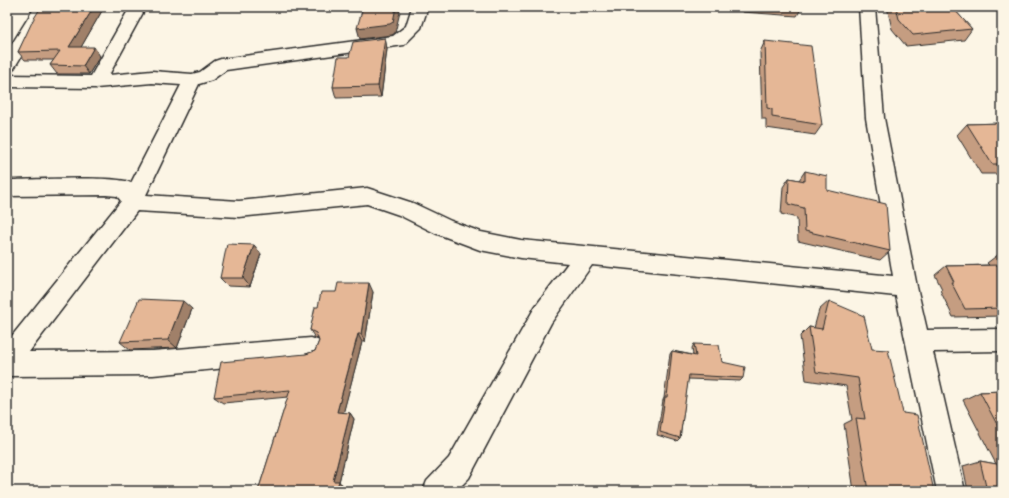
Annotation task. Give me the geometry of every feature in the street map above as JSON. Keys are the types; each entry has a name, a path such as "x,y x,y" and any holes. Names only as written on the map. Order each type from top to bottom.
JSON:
{"street":[{"path":"7,66 43,7"},
{"path":"96,82 138,7"},
{"path":"7,81 96,82 152,77 192,80 206,76 221,65 398,41 413,28 420,7"},
{"path":"867,7 875,118 906,287 951,491"},
{"path":"7,360 132,202 192,80"},
{"path":"7,188 123,188 132,202"},
{"path":"132,202 239,209 367,196 406,209 443,227 480,241 521,250 906,287"},
{"path":"437,491 459,468 543,315 586,256"},
{"path":"918,342 1002,340"},
{"path":"7,364 153,363 311,349"}],"building":[{"path":"41,7 94,7 69,47 94,47 83,66 50,65 60,51 18,52 33,20"},
{"path":"363,7 396,7 393,22 390,24 357,28"},
{"path":"896,7 952,7 972,29 913,35 899,19"},
{"path":"385,38 378,86 333,87 338,57 349,57 353,42"},
{"path":"765,41 811,46 822,125 772,117 772,109 767,108"},
{"path":"1002,123 1002,164 992,164 967,124"},
{"path":"805,171 827,176 827,190 886,204 890,251 805,231 804,208 788,204 789,178 805,181"},
{"path":"227,244 254,245 243,278 220,278"},
{"path":"1002,265 1002,308 965,309 951,282 954,282 946,266"},
{"path":"338,283 369,283 361,334 358,334 337,412 350,413 333,481 339,481 336,491 258,491 290,390 214,397 221,362 306,354 315,351 319,341 316,333 310,330 315,307 318,307 321,292 336,292"},
{"path":"139,299 183,301 168,340 120,342"},
{"path":"829,301 864,316 872,349 888,350 903,413 917,415 934,491 868,491 856,418 865,419 858,378 816,372 809,327 822,329"},
{"path":"694,344 719,345 722,362 745,367 743,378 689,375 680,438 660,432 665,397 667,397 672,351 696,356"},
{"path":"1002,391 1002,434 980,392"},
{"path":"980,461 1002,465 1002,491 987,491"}]}
